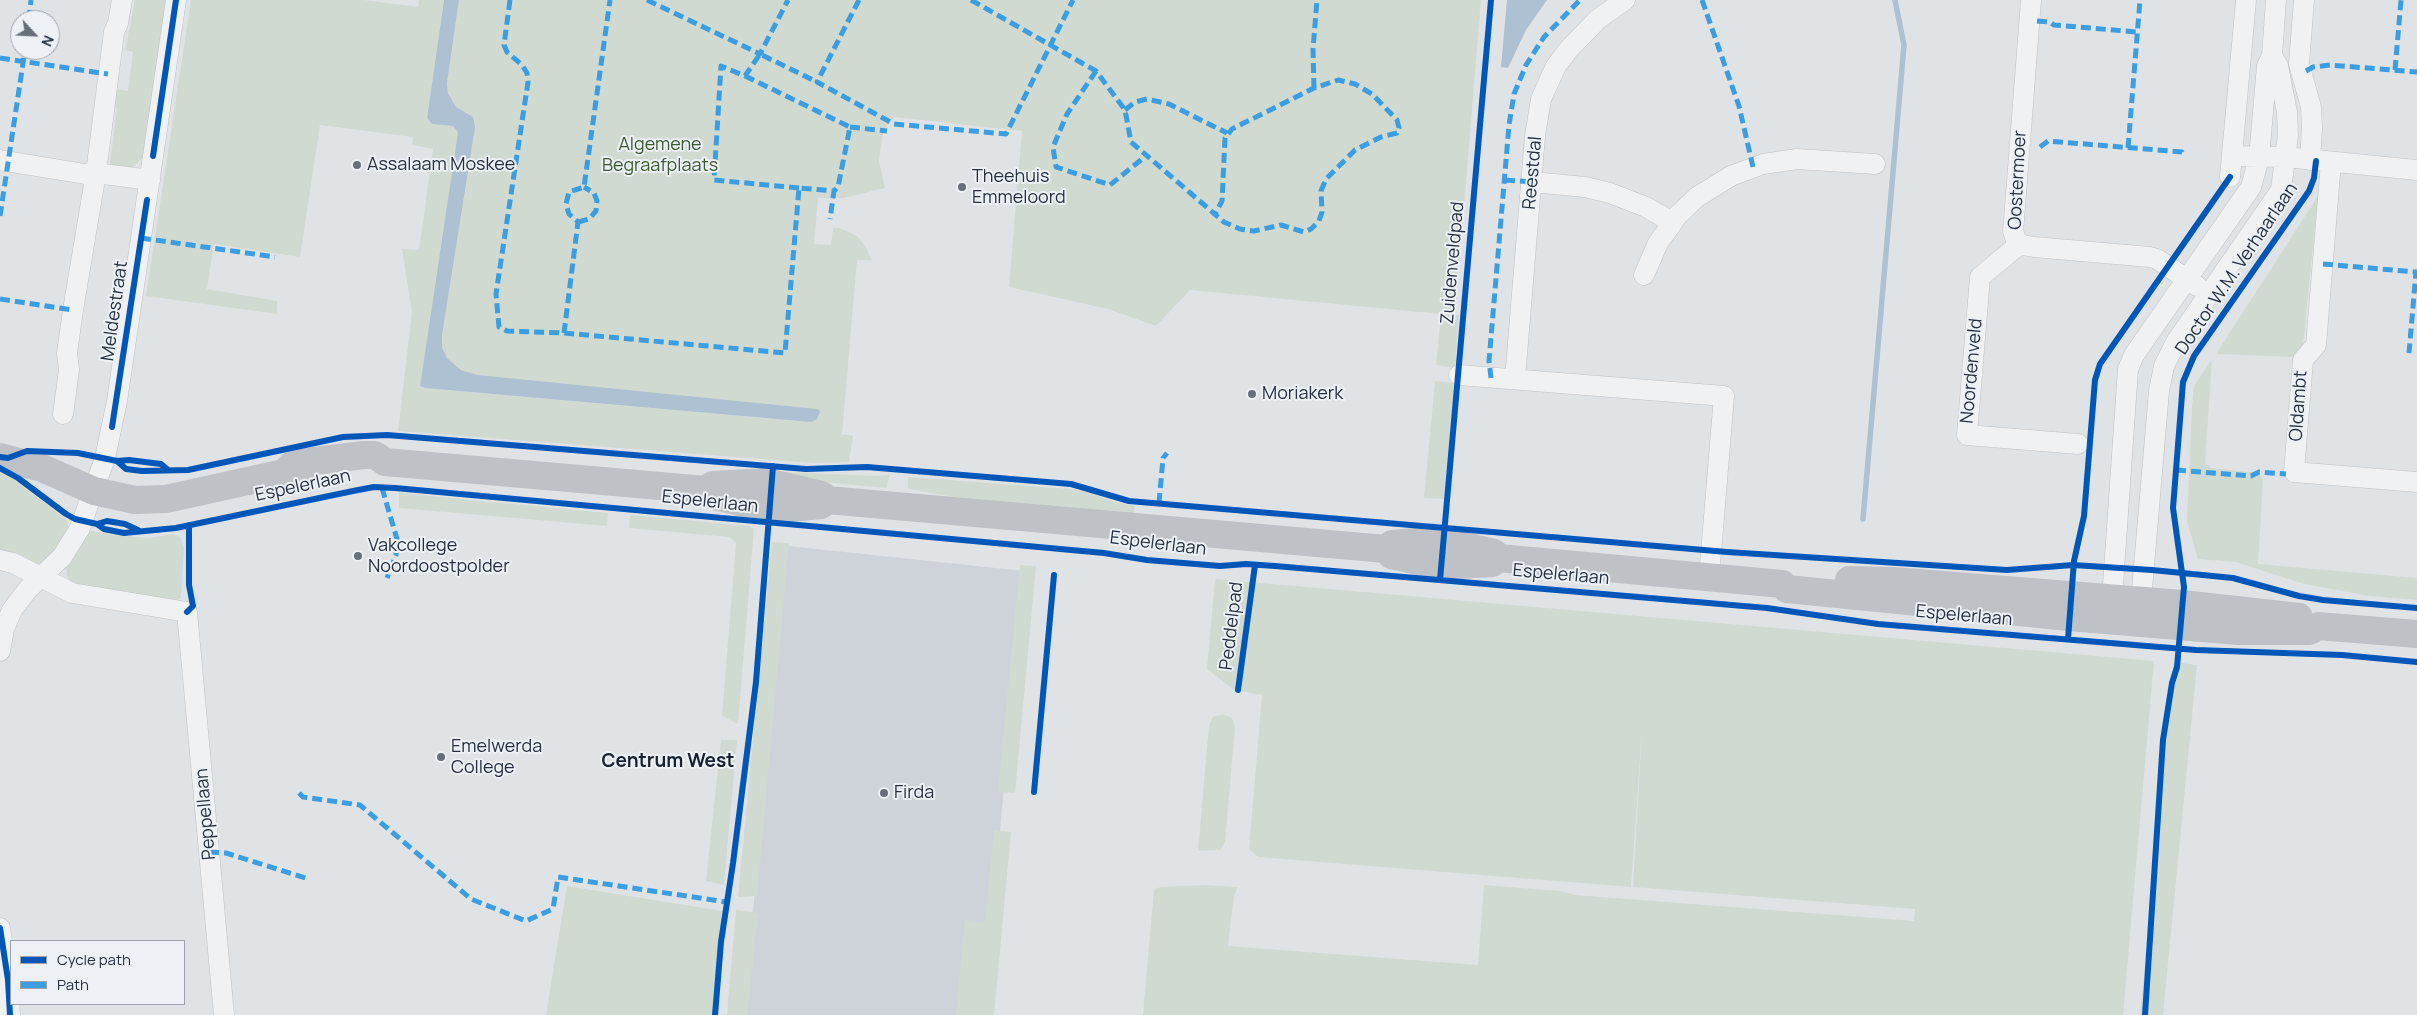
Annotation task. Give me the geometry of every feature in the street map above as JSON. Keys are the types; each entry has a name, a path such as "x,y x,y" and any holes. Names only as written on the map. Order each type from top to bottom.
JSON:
{"main road":[{"name":"Espelerlaan","path":"0,457 42,468 94,491 135,500 155,500 284,473 292,465 337,457 375,456 385,462 706,490 713,485 757,482 778,483 822,495 827,500 1386,549 1391,554 1446,567 1492,563 1499,558 1782,584 1787,589 1836,594 2134,611 2240,631 2310,632 2318,626 2417,634"},
{"name":"Espelerlaan","path":"1782,584 1788,578 1893,581 2112,599 2134,611"}],"street":[{"path":"63,414 69,370 67,353 80,258 84,248 107,82 122,0"},
{"name":"Meldestraat","path":"0,651 9,615 23,593 56,562 70,545 84,522 105,458 112,427 176,0"},
{"name":"Reestdal","path":"1515,378 1539,108 1552,74 1583,33 1598,19 1625,0"},
{"name":"Oostermoer","path":"2031,0 2013,228 2015,238 2020,244 2034,247 2150,257 2187,279"},
{"path":"2230,177 2246,0"},
{"name":"Doctor W.M. Verhaarlaan","path":"2112,599 2126,375 2134,355 2251,187 2259,158 2267,66 2272,56 2276,0"},
{"path":"2304,0 2299,64 2312,115 2310,160"},
{"name":"Doctor W.M. Verhaarlaan","path":"2134,611 2162,374 2170,352 2278,196 2282,184 2288,134 2286,103 2278,66 2272,56"},
{"name":"Doctor W.M. Verhaarlaan","path":"2233,156 2285,157 2417,170"},
{"path":"1644,275 1656,247 1672,222 1706,190 1731,176 1753,167 1797,158 1875,164"},
{"path":"0,160 85,174 96,172 150,180"},
{"name":"Oldambt","path":"2331,162 2316,344 2303,360 2294,472 2417,482"},
{"path":"1532,182 1586,188 1610,193 1646,207 1672,222"},
{"name":"Noordenveld","path":"2020,244 1980,277 1967,435 2078,444"},
{"name":"Doctor W.M. Verhaarlaan","path":"2187,279 2210,294"},
{"path":"1459,375 1724,396 1709,577"},
{"path":"0,560 13,563 39,578"},
{"name":"Peppellaan","path":"39,578 72,593 187,612 224,1015"},
{"path":"0,928 10,1015"}],"shaded area":[{"name":"Firda","path":"788,546 1024,571 983,1015 743,1015"}],"green space":[{"path":"135,0 169,0 146,155 130,169 117,168 110,163 117,109 111,102 113,89 128,91 133,52 125,50"},
{"name":"Algemene Begraafplaats","path":"191,0 364,0 418,7 419,0 444,0 427,118 432,124 453,126 458,132 420,386 425,388 811,422 478,375 461,370 447,358 442,347 442,335 473,117 456,107 448,93 447,83 459,0 1481,0 1456,305 1447,314 1459,315 1455,368 1436,365 1441,314 1190,290 1156,326 1108,309 1009,287 1022,131 894,117 883,131 879,161 885,188 844,198 818,198 814,244 831,245 833,228 840,228 857,236 866,247 871,260 857,260 842,434 853,436 849,462 814,463 398,431 412,312 402,249 419,250 433,149 412,145 413,137 320,125 300,257 214,244 207,289 277,301 277,314 146,296"},
{"path":"2318,196 2303,346 2295,357 2216,354"},
{"path":"2212,359 2205,463 2211,468 2258,473 2263,479 2258,564 2417,578 2417,600 2369,596 2304,584 2236,562 2198,559 2187,521 2192,407 2194,386"},
{"path":"1435,381 1454,383 1444,499 1424,498"},
{"path":"0,471 67,520 69,529 61,544 45,562 36,564 0,553"},
{"path":"783,472 890,475 886,488 780,478"},
{"path":"908,477 1071,489 1135,506 1133,517 1001,505 908,489"},
{"path":"399,493 608,513 607,526 399,508"},
{"path":"630,515 750,526 754,529 738,724 722,716 736,543 729,537 629,528"},
{"path":"87,532 150,538 172,534 180,537 184,548 181,597 175,602 82,587 70,582 66,566"},
{"path":"772,542 789,543 757,896 738,897"},
{"path":"1020,565 1036,566 1015,793 998,792"},
{"path":"1215,579 2154,661 2123,1015 1143,1015 1154,889 1161,887 1206,885 1238,887 1234,895 1228,946 1478,965 1484,885 1560,891 1575,895 1914,921 1915,909 1633,887 1642,730 1631,887 1258,857 1249,849 1262,695 1234,690 1207,669"},
{"path":"2174,662 2197,665 2163,1015 2140,1015"},
{"path":"1223,714 1232,718 1235,728 1225,842 1220,850 1198,851 1209,725 1213,717"},
{"path":"721,740 737,740 724,885 706,881"},
{"path":"994,830 1011,832 994,1015 956,1015 965,920 985,922"},
{"path":"567,886 722,911 713,1015 546,1015"},
{"path":"736,910 758,913 747,1015 727,1015"}],"water":[{"path":"444,0 459,0 447,83 448,93 456,107 473,117 475,127 442,335 442,347 447,358 461,370 478,375 817,409 820,411 817,419 811,422 425,388 420,386 458,132 453,126 432,124 427,118"},
{"path":"1507,0 1547,0 1526,30 1508,68 1501,67"}],"waterway":[{"path":"1863,519 1904,45 1895,0"}],"marked path":[{"path":"30,10 31,0"},
{"path":"510,0 504,45 507,52 522,65 527,73 528,82 496,294 499,327 507,331 564,333 785,353 799,188 834,191 830,219"},
{"path":"564,333 578,222 569,214 566,204 569,192 584,187 610,0"},
{"path":"647,0 760,54 788,0"},
{"path":"859,0 817,82 894,124 1006,134 1073,0"},
{"path":"971,0 1096,71 1125,110 1131,142 1224,222 1240,229 1254,231 1281,225 1304,232 1311,229 1319,221 1322,212 1321,191 1326,179 1355,150 1381,137 1397,133 1399,128 1397,120 1372,94 1355,84 1338,80 1314,88 1232,129 1225,138 1222,201 1215,214"},
{"path":"1314,88 1313,49 1317,0"},
{"path":"1491,378 1489,361 1509,125 1514,94 1526,65 1544,37 1580,0"},
{"path":"1702,0 1739,106 1753,167"},
{"path":"2128,148 2140,0"},
{"path":"2395,70 2401,0"},
{"path":"2037,21 2050,22 2054,25 2137,32"},
{"path":"799,188 714,180 721,66 745,76 760,54 817,82"},
{"path":"0,58 108,74"},
{"path":"0,216 23,60"},
{"path":"2306,71 2313,67 2330,65 2417,72"},
{"path":"1096,71 1067,114 1053,147 1056,167 1110,185 1147,155"},
{"path":"745,76 850,127 838,187 834,191"},
{"path":"1125,110 1135,102 1147,99 1169,104 1227,133"},
{"path":"850,127 887,131"},
{"path":"2040,147 2048,141 2182,152 2184,156"},
{"path":"1505,180 1532,182"},
{"path":"578,222 589,219 596,211 597,201 594,193 584,187"},
{"path":"141,238 275,257"},
{"path":"2323,264 2416,272 2409,353"},
{"path":"0,299 73,310"},
{"path":"1159,503 1163,458 1167,453"},
{"path":"2176,470 2251,476 2259,472 2286,474"},
{"path":"382,488 397,539 396,555 387,578"},
{"path":"299,793 303,797 360,805 471,899 526,921 553,909 558,877 727,902"},
{"path":"209,852 226,853 309,879"}],"cycle path":[{"path":"153,156 176,0"},
{"name":"Zuidenveldpad","path":"1440,580 1491,0"},
{"path":"2145,1015 2163,740 2172,683 2177,667 2184,587 2173,508 2183,382 2194,356 2309,191 2314,178 2316,161"},
{"path":"2068,639 2074,561 2084,516 2095,380 2100,364 2230,177"},
{"path":"112,427 147,200"},
{"path":"117,461 126,469 142,471 188,470 343,437 387,435 806,469 867,467 1071,484 1129,501 1727,552 2007,570 2073,565 2152,570 2233,578 2299,596 2323,600 2417,608"},
{"path":"0,457 8,458 27,451 78,453 117,461 129,460 161,464 167,469"},
{"path":"715,1015 721,942 756,682 773,466"},
{"path":"0,468 18,478 66,514 75,519 97,524"},
{"path":"138,530 125,524 107,521 97,524 104,529 124,533 176,528 374,487 395,488 1104,553 1147,560 1220,566 1246,564 1275,566 1767,608 1878,624 2196,650 2342,655 2417,662"},
{"path":"187,612 193,606 189,585 189,525"},
{"name":"Peddelpad","path":"1238,690 1255,565"},
{"path":"1034,792 1054,575"},
{"path":"0,928 8,980 10,1015"}],"place":[{"name":"Assalaam Moskee","path":"357,165"},
{"name":"Theehuis Emmeloord","path":"962,187"},
{"name":"Moriakerk","path":"1252,394"},
{"name":"Vakcollege Noordoostpolder","path":"358,556"},
{"name":"Emelwerda College","path":"441,757"},
{"name":"Firda","path":"884,793"}],"district":[{"name":"Centrum West","path":"668,762"}]}
